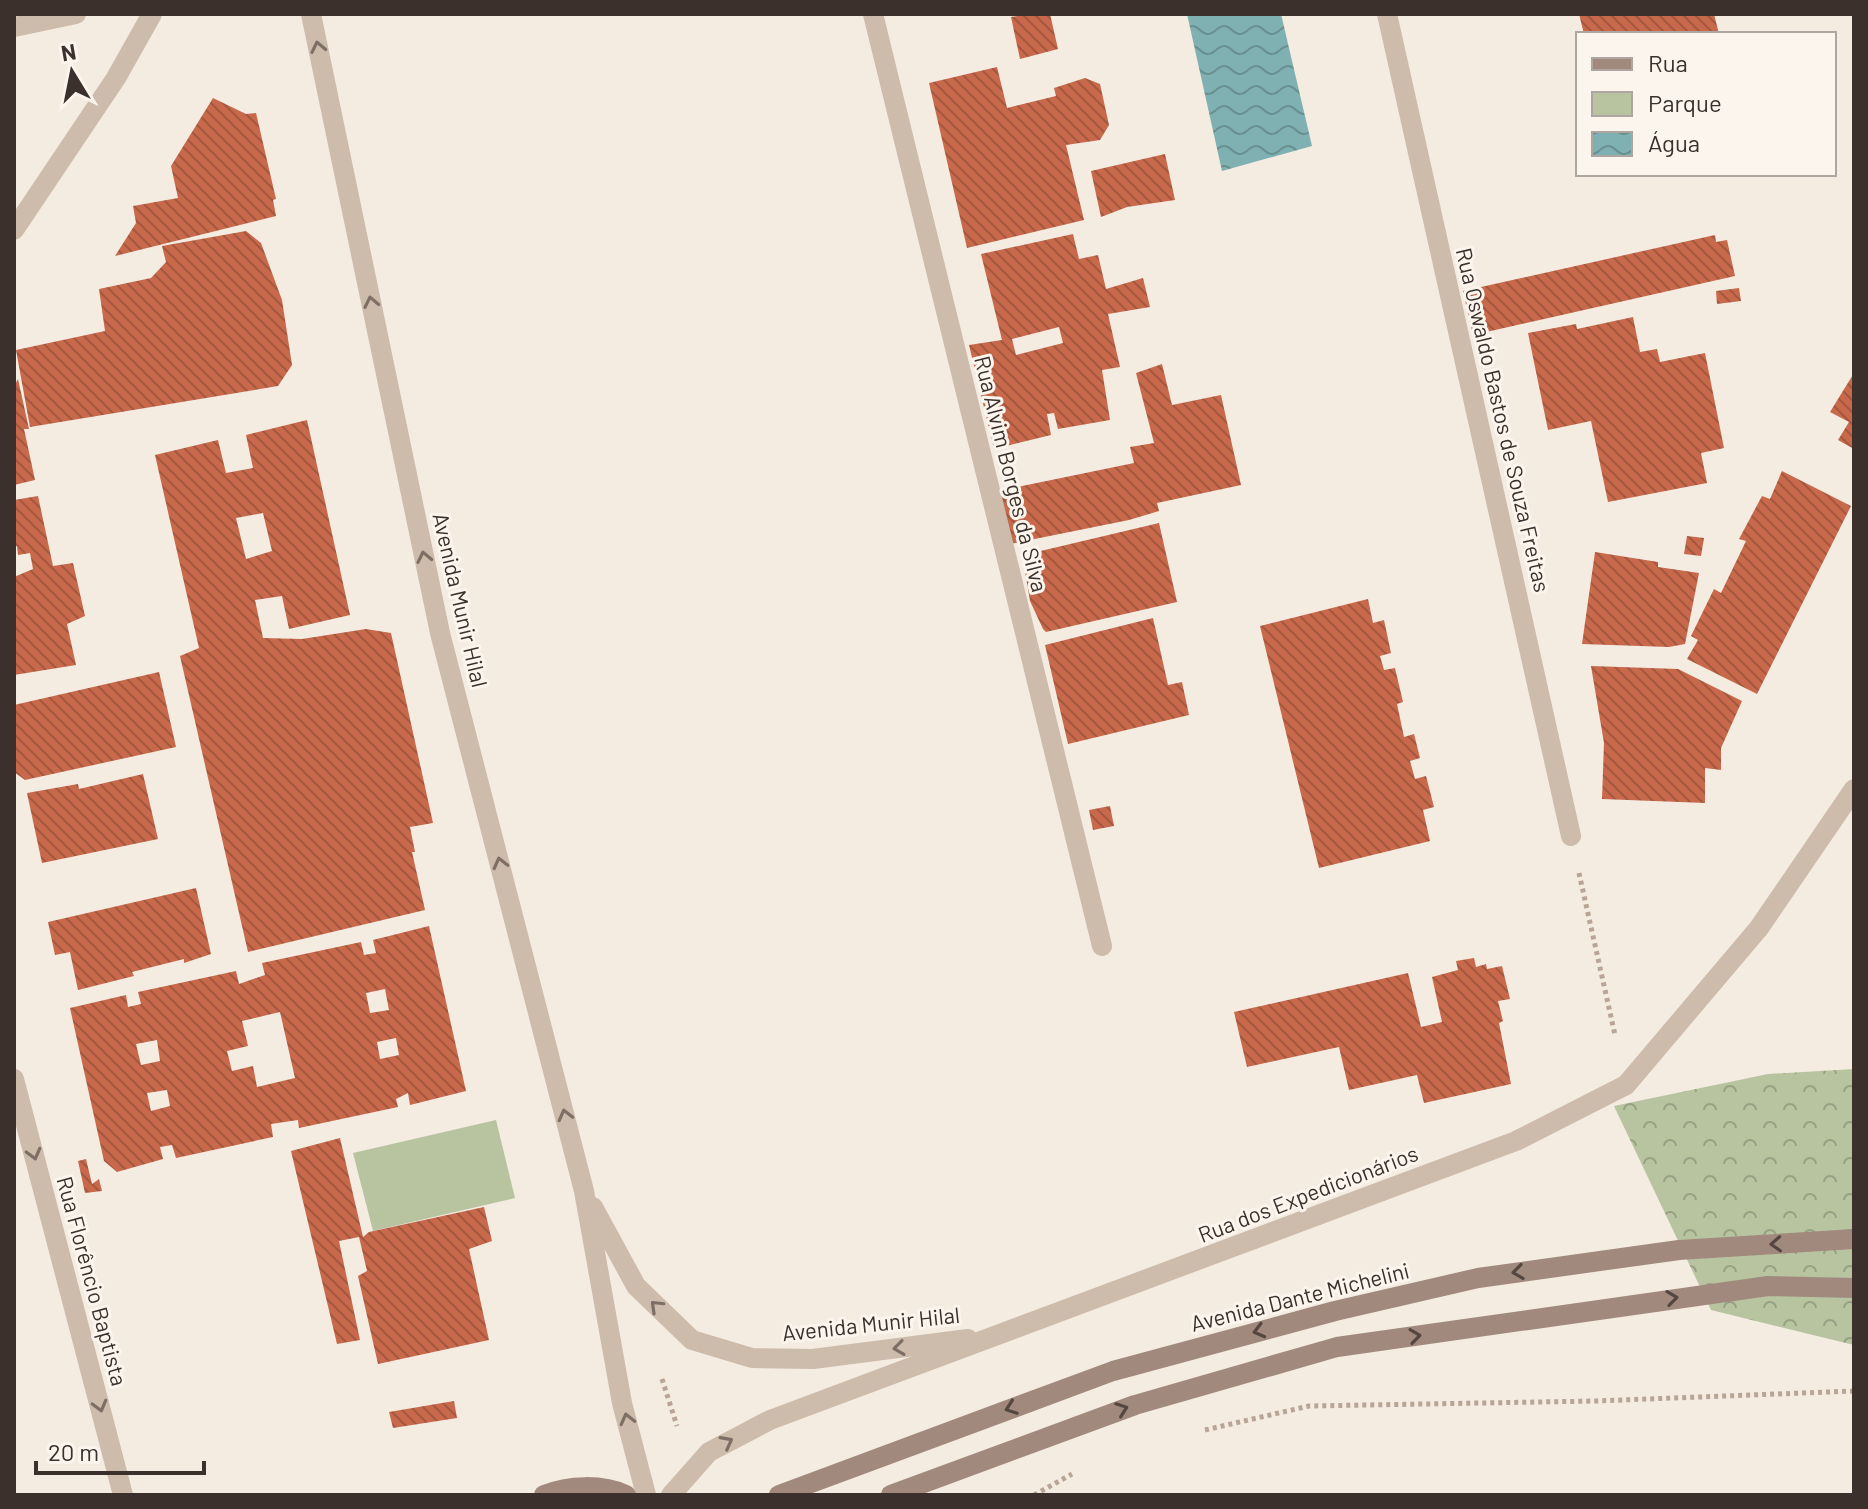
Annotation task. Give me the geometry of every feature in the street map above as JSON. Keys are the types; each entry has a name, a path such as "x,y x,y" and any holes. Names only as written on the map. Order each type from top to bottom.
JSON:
{"main road":[{"name":"Avenida Dante Michelini","path":"779,1495 1113,1371 1335,1311 1478,1278 1664,1252 1854,1239"},
{"path":"891,1495 1135,1405 1337,1347 1768,1286 1854,1288"},
{"path":"544,1495 585,1487 606,1487 626,1495"}],"street":[{"path":"14,27 76,14"},
{"path":"14,230 116,78 152,14"},
{"name":"Avenida Munir Hilal","path":"311,14 440,633 584,1191 622,1403 646,1495"},
{"name":"Rua Alvim Borges da Silva","path":"873,14 1102,946"},
{"name":"Rua Oswaldo Bastos de Souza Freitas","path":"1387,14 1571,836"},
{"name":"Rua dos Expedicionários","path":"671,1495 709,1452 770,1420 1516,1141 1626,1085 1759,928 1854,789"},
{"name":"Rua Florêncio Baptista","path":"14,1079 123,1495"},
{"name":"Avenida Munir Hilal","path":"584,1191 636,1286 692,1340 752,1358 813,1359 1004,1334"}],"path":[{"path":"1571,836 1626,1085"},
{"path":"661,1376 692,1472"},
{"path":"1204,1430 1309,1406 1596,1401 1854,1391"},
{"path":"1034,1495 1074,1473"}],"green space":[{"path":"1854,1069 1854,1345 1711,1310 1614,1106 1768,1074"},
{"path":"496,1120 515,1198 373,1231 353,1153"}],"water":[{"path":"1187,14 1281,14 1312,146 1222,171"}],"building":[{"path":"1050,14 1058,49 1020,59 1011,17"},
{"path":"1579,14 1714,14 1718,32 1584,32"},
{"path":"997,67 1007,108 1056,96 1054,88 1085,78 1100,84 1109,125 1100,140 1066,145 1084,220 967,248 929,83"},
{"path":"213,98 246,114 256,113 276,199 273,200 276,216 115,256 136,223 133,206 178,198 171,166"},
{"path":"1165,154 1175,200 1127,207 1101,217 1091,171"},
{"path":"246,231 261,243 282,300 292,365 278,386 30,427 16,350 105,331 99,289 151,278 166,262 162,246"},
{"path":"1073,234 1079,259 1098,255 1106,289 1143,278 1150,307 1108,314 1120,367 1102,370 1110,420 1058,429 1054,413 1047,414 1051,435 994,449 969,345 1002,340 981,254","holes":["1059,327 1063,343 1016,355 1012,339"]},
{"path":"1715,235 1716,242 1727,240 1735,276 1473,335 1463,291"},
{"path":"1739,288 1741,301 1717,304 1716,291"},
{"path":"1633,317 1640,352 1657,349 1660,362 1705,353 1724,448 1701,453 1707,483 1608,502 1591,421 1548,430 1528,333 1576,324 1577,329"},
{"path":"1162,364 1172,405 1221,395 1241,485 1157,503 1159,511 1129,520 1010,544 998,491 1134,463 1130,447 1154,443 1136,373"},
{"path":"1854,373 1854,449 1838,440 1849,422 1830,412"},
{"path":"18,379 29,429 24,429 35,480 14,485 14,386"},
{"path":"307,420 350,615 289,629 282,596 255,600 263,638 302,639 366,629 391,633 433,823 410,827 415,852 412,852 425,910 248,952 180,656 199,648 155,455 218,440 226,473 253,468 246,435","holes":["263,513 272,551 246,559 236,518"]},
{"path":"1782,471 1851,506 1757,694 1687,659 1698,640 1691,636 1714,589 1721,593 1746,541 1739,539 1762,496 1770,499"},
{"path":"38,496 53,566 73,563 85,616 67,624 76,665 14,675 14,577 33,569 30,553 18,555 17,546 14,547 14,500"},
{"path":"1159,523 1177,602 1046,632 1043,629 1030,601 1025,571 1028,554"},
{"path":"1687,536 1704,538 1701,556 1684,554"},
{"path":"1595,552 1658,562 1658,567 1699,573 1685,644 1669,647 1582,644"},
{"path":"1368,599 1373,623 1384,620 1391,653 1380,656 1384,670 1395,668 1403,702 1397,704 1404,737 1414,734 1420,758 1410,761 1415,779 1426,776 1434,807 1423,810 1430,841 1319,868 1260,626"},
{"path":"1153,618 1168,685 1182,682 1189,715 1068,744 1045,645"},
{"path":"1591,666 1678,669 1742,701 1721,748 1721,770 1705,768 1705,803 1602,799 1604,743"},
{"path":"159,672 176,747 25,780 14,772 14,705"},
{"path":"143,774 158,839 42,863 27,793 78,784 79,789"},
{"path":"1110,806 1114,826 1093,830 1089,810"},
{"path":"196,888 211,954 184,963 184,959 132,972 134,976 78,990 70,952 55,955 48,922"},
{"path":"429,926 466,1091 410,1105 408,1093 396,1099 398,1107 299,1128 298,1120 271,1124 273,1137 176,1158 172,1145 160,1147 163,1159 117,1172 104,1161 70,1008 126,995 128,1007 141,1004 138,992 236,971 239,984 265,975 262,963 361,942 364,955 376,953 373,940","holes":["385,989 389,1010 370,1013 366,993","280,1012 295,1078 257,1087 253,1066 232,1071 227,1051 248,1046 242,1021","396,1038 399,1055 380,1059 377,1042","157,1040 160,1061 141,1065 136,1044","167,1090 170,1106 151,1111 147,1093"]},
{"path":"1474,958 1476,967 1486,964 1487,969 1502,966 1510,999 1498,1001 1503,1021 1499,1023 1511,1084 1424,1103 1417,1075 1349,1090 1339,1047 1247,1067 1234,1012 1408,973 1421,1027 1442,1022 1432,977 1458,970 1456,961"},
{"path":"340,1138 363,1237 369,1232 484,1207 492,1241 469,1249 489,1340 378,1364 358,1276 367,1271 359,1237 339,1241 360,1340 337,1344 291,1151"},
{"path":"86,1159 92,1184 99,1179 102,1191 85,1193 78,1161"},
{"path":"454,1401 457,1418 393,1428 389,1412"}]}
